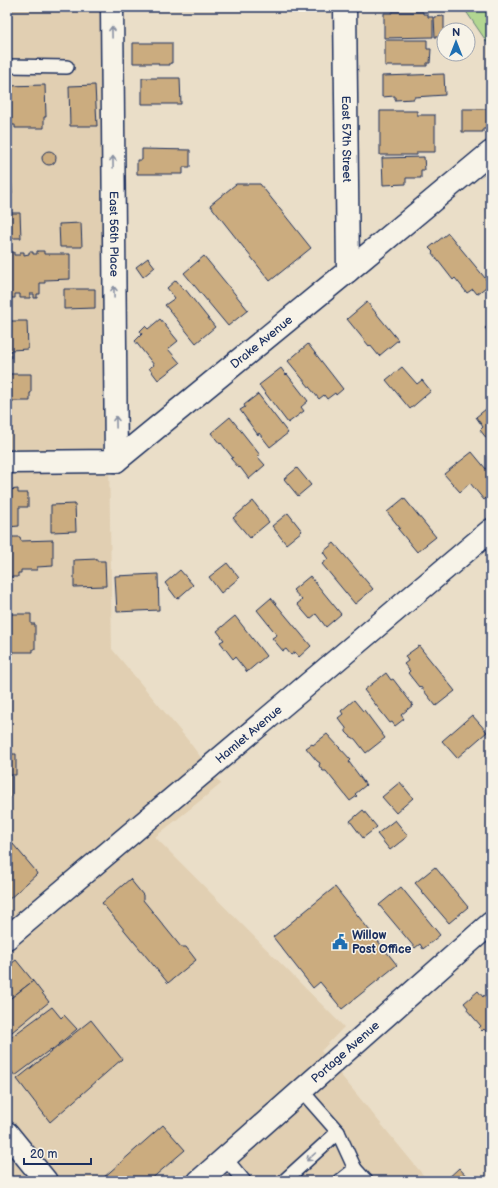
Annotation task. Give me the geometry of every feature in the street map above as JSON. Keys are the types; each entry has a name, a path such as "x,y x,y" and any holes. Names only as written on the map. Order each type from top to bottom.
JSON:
{"street":[{"name":"East 56th Place","path":"112,7 116,461"},
{"name":"East 57th Street","path":"345,7 348,271"},
{"name":"Drake Avenue","path":"116,461 491,152"},
{"path":"7,462 116,461"},
{"name":"Hamlet Avenue","path":"7,938 491,530"},
{"name":"Portage Avenue","path":"199,1181 491,923"},
{"path":"7,1133 46,1181"}],"lane":[{"path":"7,66 67,67"},
{"path":"302,1090 338,1132 355,1169 366,1181"},
{"path":"284,1181 338,1132"},
{"path":"225,1158 244,1181"},
{"path":"340,1181 355,1169"}],"shaded area":[{"path":"7,7 102,7 112,649 187,739 221,784 155,837 344,1027 321,1051 428,1181 7,1181"}],"green space":[{"path":"463,7 491,7 491,48 476,26 476,22 473,22"}],"building":[{"path":"423,12 423,14 428,14 428,17 433,17 433,37 384,38 384,13"},
{"path":"444,16 444,22 436,22 436,37 435,37 434,17"},
{"path":"385,40 427,40 427,49 431,49 430,63 427,63 427,66 385,66"},
{"path":"133,43 172,43 172,63 170,63 170,65 158,65 158,63 133,63"},
{"path":"444,74 445,95 395,100 395,96 382,97 382,76"},
{"path":"142,78 180,78 181,104 142,104"},
{"path":"45,85 46,117 44,117 44,128 15,128 15,125 7,125 7,86"},
{"path":"95,85 97,126 70,126 69,86"},
{"path":"489,87 491,87 491,107 490,107"},
{"path":"462,109 491,109 491,129 483,129 483,132 462,132"},
{"path":"380,111 417,111 417,115 435,115 435,152 417,152 417,155 380,155"},
{"path":"142,149 190,150 190,167 183,167 183,174 137,174 137,160 142,160"},
{"path":"46,151 52,151 56,155 56,161 52,165 46,165 42,161 42,155"},
{"path":"424,157 425,170 421,170 421,178 406,178 406,184 383,185 382,158"},
{"path":"11,172 12,194 9,194 9,199 7,199 7,173"},
{"path":"236,184 260,184 311,248 270,281 210,205"},
{"path":"7,213 20,213 21,238 7,238"},
{"path":"81,223 82,247 60,247 59,224"},
{"path":"448,233 490,284 477,294 473,289 467,293 455,278 453,280 429,248"},
{"path":"37,251 44,251 44,254 70,254 70,279 45,280 45,283 40,283 40,294 37,294 37,298 34,298 34,294 30,294 30,298 20,298 20,294 15,294 15,298 7,298 7,252 14,252 14,255 20,255 20,252 24,252 24,255 29,254 29,252 37,254"},
{"path":"204,256 248,310 228,326 184,273"},
{"path":"148,258 155,267 143,277 136,267"},
{"path":"176,280 215,327 196,343 165,305 175,298 167,288"},
{"path":"64,289 95,289 95,308 64,309"},
{"path":"367,302 398,340 379,356 347,319"},
{"path":"160,319 178,341 168,349 180,363 158,380 149,368 154,365 135,341 142,334 140,331 145,326 148,329"},
{"path":"7,321 27,321 28,349 11,350 11,358 7,358"},
{"path":"491,323 491,335 485,328"},
{"path":"308,344 343,389 336,395 335,393 327,399 324,395 319,399 288,361"},
{"path":"402,367 417,384 422,380 431,391 410,409 386,380"},
{"path":"281,368 308,401 301,407 304,411 288,423 259,385"},
{"path":"7,374 31,374 30,401 7,401"},
{"path":"258,394 288,433 270,447 259,433 258,435 240,410"},
{"path":"491,405 491,444 480,430 483,427 476,417"},
{"path":"230,417 260,455 257,456 265,465 249,479 240,467 239,468 231,459 233,458 221,443 220,444 211,433"},
{"path":"472,452 491,475 491,494 484,500 470,483 460,492 444,474"},
{"path":"297,468 311,485 298,496 284,479"},
{"path":"7,485 8,490 18,489 18,493 28,493 28,507 19,507 19,526 7,527"},
{"path":"404,498 436,537 417,552 398,529 400,528 387,512"},
{"path":"253,501 269,522 250,538 233,518"},
{"path":"75,504 76,531 51,532 51,505"},
{"path":"288,513 302,531 286,544 272,526"},
{"path":"7,537 20,537 21,541 53,540 53,566 37,567 37,570 21,570 21,573 18,573 18,577 7,577"},
{"path":"334,543 373,589 355,604 322,564 328,559 323,552"},
{"path":"97,559 97,561 105,561 106,586 74,587 74,560"},
{"path":"227,563 239,578 221,593 209,577"},
{"path":"180,570 193,585 177,599 165,583"},
{"path":"158,574 159,610 117,612 115,576"},
{"path":"310,576 341,614 326,627 316,614 310,619 297,604 302,600 293,590"},
{"path":"271,598 311,646 299,657 295,652 291,655 286,649 283,651 272,638 277,635 257,610"},
{"path":"7,614 31,614 31,624 35,624 35,649 33,649 33,652 8,652"},
{"path":"235,616 266,656 247,672 235,657 233,659 220,642 224,640 217,631"},
{"path":"419,646 455,691 436,706 408,673 410,671 404,664 408,661 405,656"},
{"path":"386,673 391,680 393,679 413,705 401,715 404,719 395,726 392,722 390,723 364,690"},
{"path":"354,700 363,711 364,710 385,738 366,753 355,739 346,732 346,728 338,718 343,714 341,711"},
{"path":"472,715 487,732 457,758 442,741"},
{"path":"7,734 10,734 11,754 16,754 16,775 11,775 11,797 7,801"},
{"path":"327,734 351,760 349,762 366,785 355,794 357,796 350,801 326,771 323,771 319,766 320,763 306,748 312,744 313,745"},
{"path":"400,782 413,798 396,813 382,797"},
{"path":"363,810 377,827 363,838 350,821"},
{"path":"395,820 408,836 390,850 377,834"},
{"path":"7,837 37,874 7,901"},
{"path":"435,867 468,907 449,923 424,894 423,895 421,892 422,891 415,883"},
{"path":"130,879 143,895 143,900 181,947 186,947 196,960 168,983 102,903"},
{"path":"335,887 397,965 342,1009 320,982 313,988 273,937"},
{"path":"401,887 440,935 423,949 420,944 415,948 379,905"},
{"path":"16,960 33,981 7,1001 7,967"},
{"path":"33,981 49,1002 7,1036 7,1001"},
{"path":"478,991 491,1003 491,1037 484,1029 482,1031 479,1028 481,1026 467,1010 468,1008 464,1003"},
{"path":"52,1007 61,1018 64,1015 77,1029 52,1050 51,1049 15,1076 7,1065 7,1040"},
{"path":"91,1020 122,1059 50,1122 17,1079"},
{"path":"163,1125 185,1150 149,1181 103,1181 102,1179"},
{"path":"459,1168 471,1181 445,1181"}],"place":[{"name":"Willow Post Office","path":"340,942"}]}
